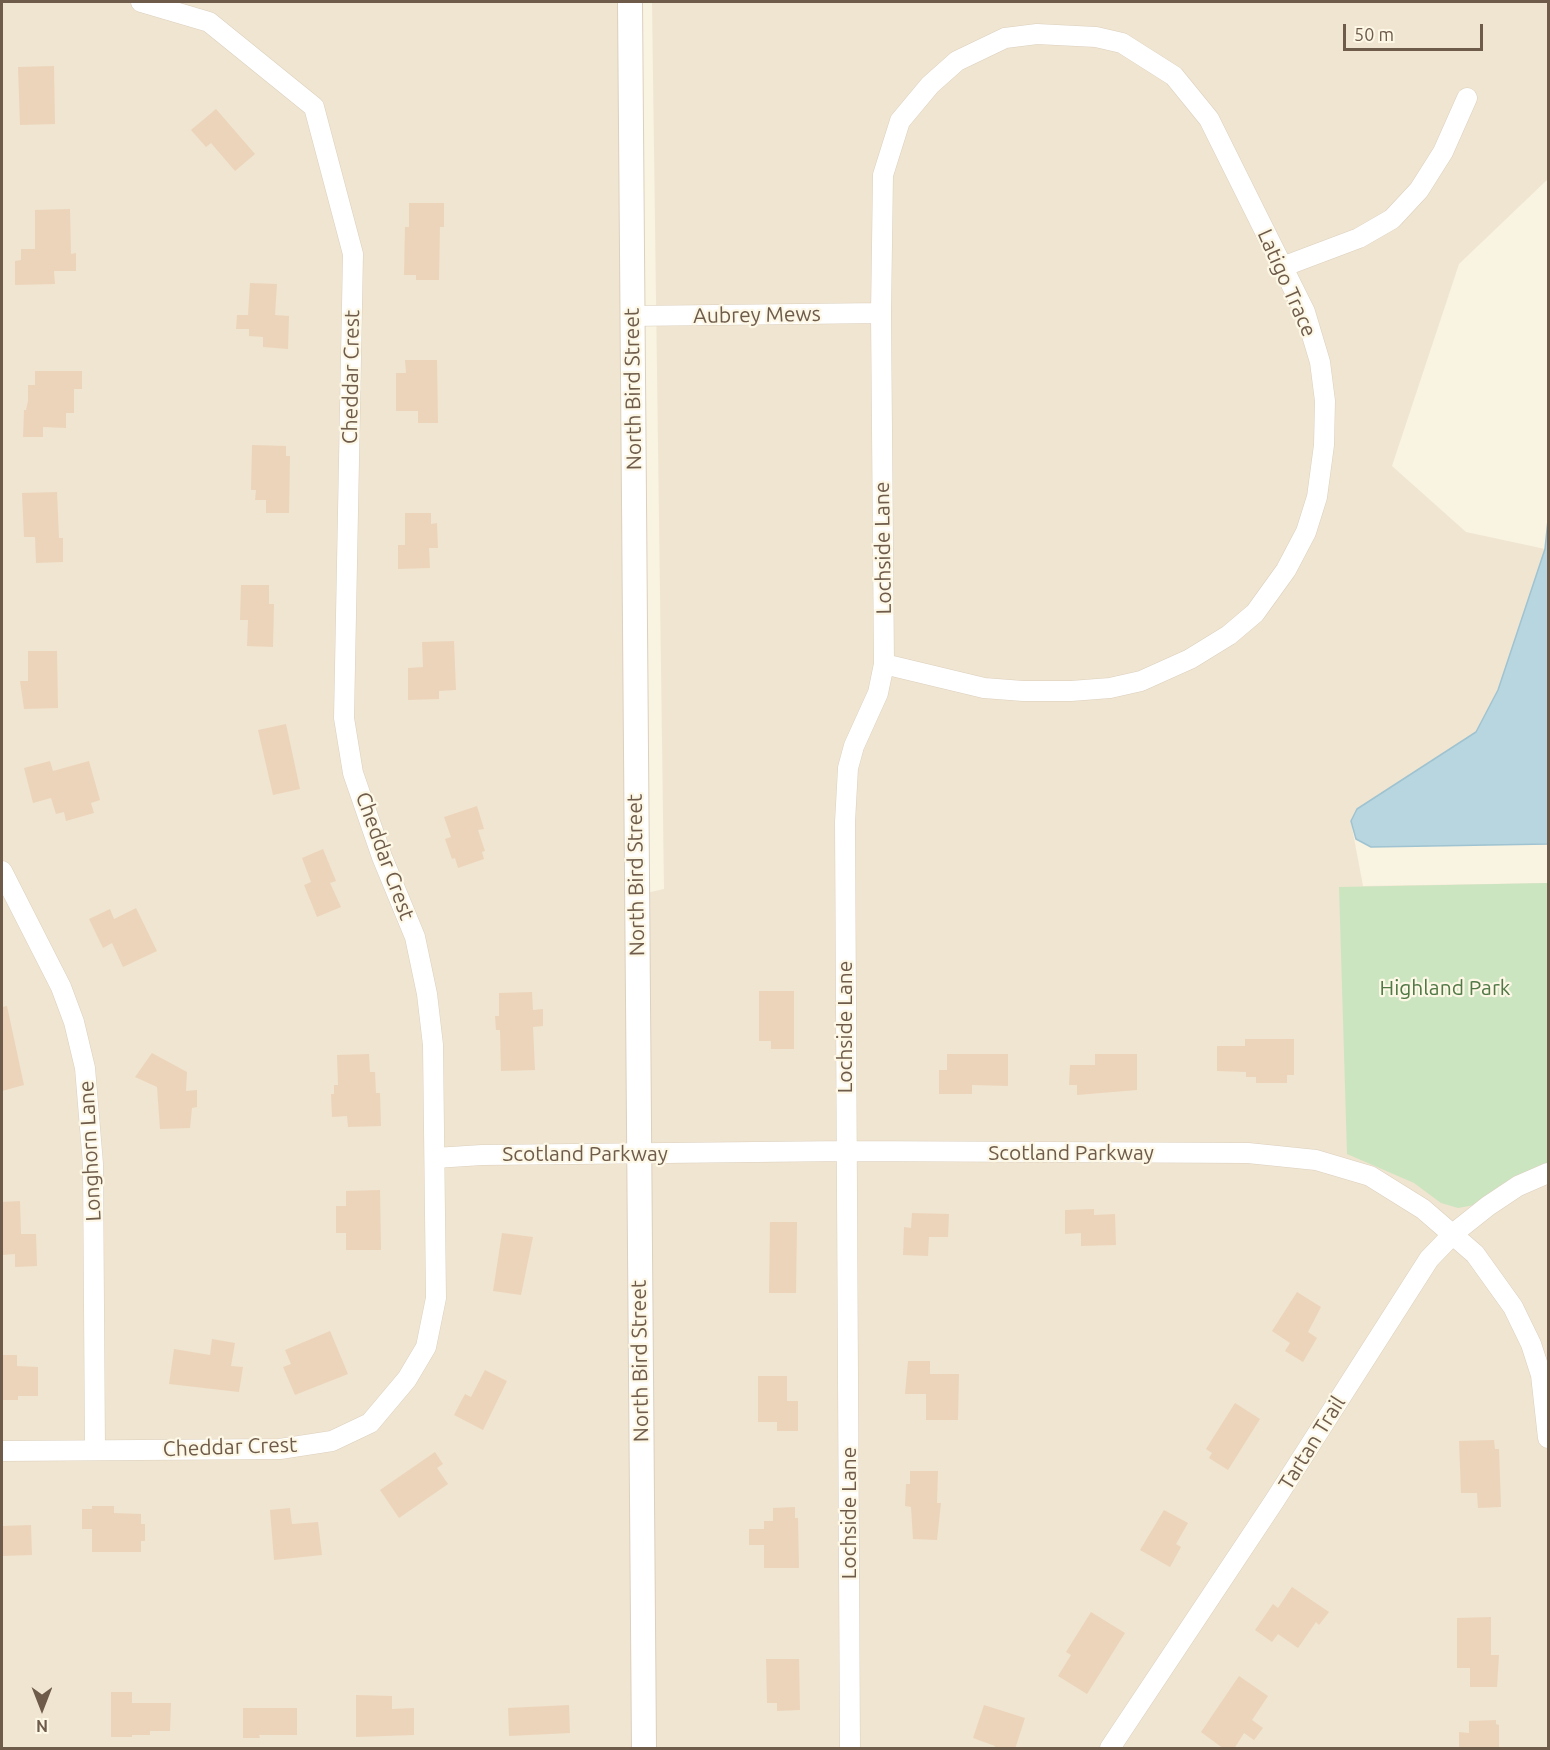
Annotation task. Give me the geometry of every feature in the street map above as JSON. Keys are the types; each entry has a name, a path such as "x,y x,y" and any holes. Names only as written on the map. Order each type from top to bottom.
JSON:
{"street":[{"name":"Cheddar Crest","path":"2,1451 280,1449 332,1441 370,1423 407,1379 426,1347 436,1298 433,1045 428,994 415,937 382,857 353,773 344,718 353,255 314,107 210,22 141,2"},
{"name":"North Bird Street","path":"630,2 644,1749"},
{"name":"Latigo Trace","path":"881,313 883,175 900,121 930,85 957,61 1005,38 1037,34 1096,37 1122,43 1174,76 1209,119 1305,312 1320,362 1325,401 1324,444 1317,497 1306,532 1286,570 1255,613 1229,635 1190,659 1141,681 1110,688 1071,692 984,688 884,664"},
{"path":"1282,267 1359,238 1392,219 1419,190 1443,152 1467,98"},
{"name":"Aubrey Mews","path":"632,316 881,313"},
{"name":"Lochside Lane","path":"850,1749 845,822 848,768 854,746 878,693 884,664 881,313"},
{"name":"Longhorn Lane","path":"2,871 62,987 74,1022 85,1068 93,1164 95,1449"},
{"name":"Scotland Parkway","path":"435,1158 483,1155 847,1151 1248,1153 1295,1156 1370,1176 1423,1209 1454,1233 1475,1254 1495,1280 1531,1344 1541,1375 1548,1438"},
{"name":"Tartan Trail","path":"1110,1749 1275,1500 1423,1269 1454,1233 1518,1186 1548,1173"}],"shaded area":[{"path":"2,2 630,2 637,895 664,889 652,2 1548,2 1548,179 1459,264 1392,466 1466,532 1545,549 1498,690 1476,732 1357,809 1351,822 1363,886 1548,883 1548,1748 2,1748"}],"green space":[{"name":"Highland Park","path":"1548,883 1548,1163 1508,1182 1475,1205 1458,1208 1441,1203 1414,1183 1347,1154 1339,887"}],"water":[{"path":"1548,520 1548,844 1371,847 1356,839 1351,821 1357,809 1476,732 1498,690 1545,549"}],"building":[{"path":"54,66 55,124 20,125 18,67"},
{"path":"216,109 255,154 235,171 211,143 206,147 191,130"},
{"path":"409,203 444,203 444,227 440,227 439,280 416,280 416,275 404,275 405,227 409,227"},
{"path":"70,209 71,254 76,253 76,271 54,271 55,284 15,285 15,261 21,260 21,249 35,249 35,210"},
{"path":"250,283 277,284 275,315 289,316 288,349 263,347 263,337 249,336 249,329 236,329 237,315 248,315"},
{"path":"405,360 437,360 438,423 418,423 418,411 396,411 396,373 406,373"},
{"path":"35,371 82,371 82,389 74,389 74,413 66,413 66,428 43,427 43,437 23,437 28,385 35,385"},
{"path":"252,445 286,446 286,456 290,456 289,513 266,513 266,500 255,500 256,490 251,490"},
{"path":"57,492 59,538 63,538 63,562 36,563 35,537 24,537 22,493"},
{"path":"405,513 431,513 431,524 437,523 438,548 429,548 430,568 398,569 398,545 405,545"},
{"path":"241,585 269,585 269,604 274,604 273,647 247,646 248,620 240,620"},
{"path":"454,641 456,690 439,691 439,699 408,700 408,668 423,667 422,642"},
{"path":"28,651 57,651 58,708 24,709 20,681 28,681"},
{"path":"286,724 300,789 273,795 258,730"},
{"path":"50,761 53,771 89,761 100,800 91,803 94,813 66,821 64,812 56,814 51,798 33,803 24,768"},
{"path":"477,806 484,829 478,830 485,851 482,852 484,859 458,868 445,839 451,837 444,817"},
{"path":"323,849 336,881 330,883 341,907 317,917 304,885 311,882 302,858"},
{"path":"136,908 157,951 123,967 112,943 103,948 89,919 110,909 114,919"},
{"path":"759,991 794,991 794,1049 771,1049 771,1041 759,1041"},
{"path":"532,992 533,1010 543,1009 543,1026 533,1027 535,1070 501,1071 500,1030 496,1030 495,1016 499,1016 499,993"},
{"path":"7,1006 24,1085 2,1091 2,1007"},
{"path":"1245,1039 1294,1039 1294,1075 1287,1075 1287,1083 1256,1083 1256,1077 1246,1077 1246,1072 1217,1071 1217,1046 1245,1046"},
{"path":"152,1053 187,1072 186,1091 197,1090 197,1107 192,1108 190,1128 160,1129 157,1087 135,1077"},
{"path":"369,1054 370,1072 375,1072 376,1093 380,1093 381,1126 348,1127 347,1116 332,1117 331,1094 334,1094 334,1085 338,1085 337,1055"},
{"path":"947,1054 1008,1054 1008,1086 972,1085 972,1094 939,1094 939,1070 947,1070"},
{"path":"1095,1054 1137,1054 1137,1090 1077,1095 1077,1085 1069,1085 1070,1065 1095,1065"},
{"path":"380,1190 381,1250 346,1250 346,1233 336,1233 336,1206 346,1206 346,1191"},
{"path":"20,1201 21,1234 36,1234 37,1266 15,1267 15,1254 2,1255 2,1202"},
{"path":"1094,1209 1094,1215 1115,1214 1116,1245 1081,1246 1081,1233 1065,1234 1065,1210"},
{"path":"912,1213 949,1214 948,1237 929,1237 928,1256 903,1255 904,1227 911,1228"},
{"path":"770,1222 797,1222 796,1293 769,1293"},
{"path":"502,1233 533,1237 521,1295 493,1291"},
{"path":"1297,1292 1321,1307 1308,1332 1317,1338 1303,1362 1285,1351 1290,1343 1272,1331"},
{"path":"330,1331 348,1374 295,1395 283,1367 291,1364 285,1350"},
{"path":"212,1339 235,1343 231,1366 243,1367 239,1392 169,1384 174,1349 210,1355"},
{"path":"2,1355 17,1355 17,1366 38,1367 38,1396 18,1396 18,1400 2,1400"},
{"path":"908,1361 930,1361 930,1374 959,1374 958,1420 926,1420 926,1394 905,1394"},
{"path":"485,1370 507,1381 483,1430 454,1415 465,1394 471,1397"},
{"path":"758,1376 787,1376 787,1401 798,1401 798,1431 777,1431 777,1422 758,1422"},
{"path":"1235,1403 1260,1419 1228,1470 1209,1458 1212,1453 1206,1449"},
{"path":"1494,1440 1495,1449 1499,1449 1501,1507 1478,1508 1477,1493 1461,1493 1459,1441"},
{"path":"435,1452 443,1464 437,1468 448,1484 399,1518 380,1490"},
{"path":"910,1471 938,1471 937,1503 941,1503 937,1540 913,1539 911,1507 905,1506 906,1484 910,1484"},
{"path":"92,1506 114,1506 114,1513 141,1514 141,1524 145,1524 145,1541 141,1541 141,1552 92,1552 92,1529 82,1529 82,1509 92,1509"},
{"path":"795,1507 795,1518 798,1518 799,1568 764,1568 764,1545 749,1545 749,1529 764,1529 764,1521 773,1521 773,1508"},
{"path":"290,1508 292,1524 318,1522 322,1555 274,1560 270,1510"},
{"path":"1164,1510 1188,1523 1176,1544 1181,1547 1170,1567 1140,1550"},
{"path":"31,1525 32,1555 2,1556 2,1526"},
{"path":"1292,1587 1329,1612 1319,1625 1316,1622 1298,1648 1278,1634 1272,1642 1255,1630 1273,1604 1278,1608"},
{"path":"1091,1612 1125,1633 1087,1694 1058,1676 1071,1655 1066,1652"},
{"path":"1491,1617 1491,1655 1499,1655 1497,1687 1470,1687 1470,1668 1457,1668 1457,1618"},
{"path":"766,1659 799,1659 800,1710 777,1711 777,1703 767,1703"},
{"path":"1239,1676 1268,1696 1252,1720 1263,1728 1254,1740 1244,1733 1234,1749 1224,1749 1201,1732"},
{"path":"111,1692 132,1692 132,1703 171,1703 170,1731 150,1731 150,1735 132,1735 132,1737 111,1737"},
{"path":"356,1695 392,1696 392,1709 414,1708 414,1735 356,1737"},
{"path":"569,1705 570,1733 509,1736 508,1708"},
{"path":"984,1705 1025,1718 1015,1749 994,1749 995,1746 973,1738"},
{"path":"243,1708 297,1708 297,1735 259,1735 260,1738 243,1738"},
{"path":"1496,1720 1496,1724 1499,1725 1499,1749 1459,1749 1459,1732 1469,1733 1469,1721"}]}
